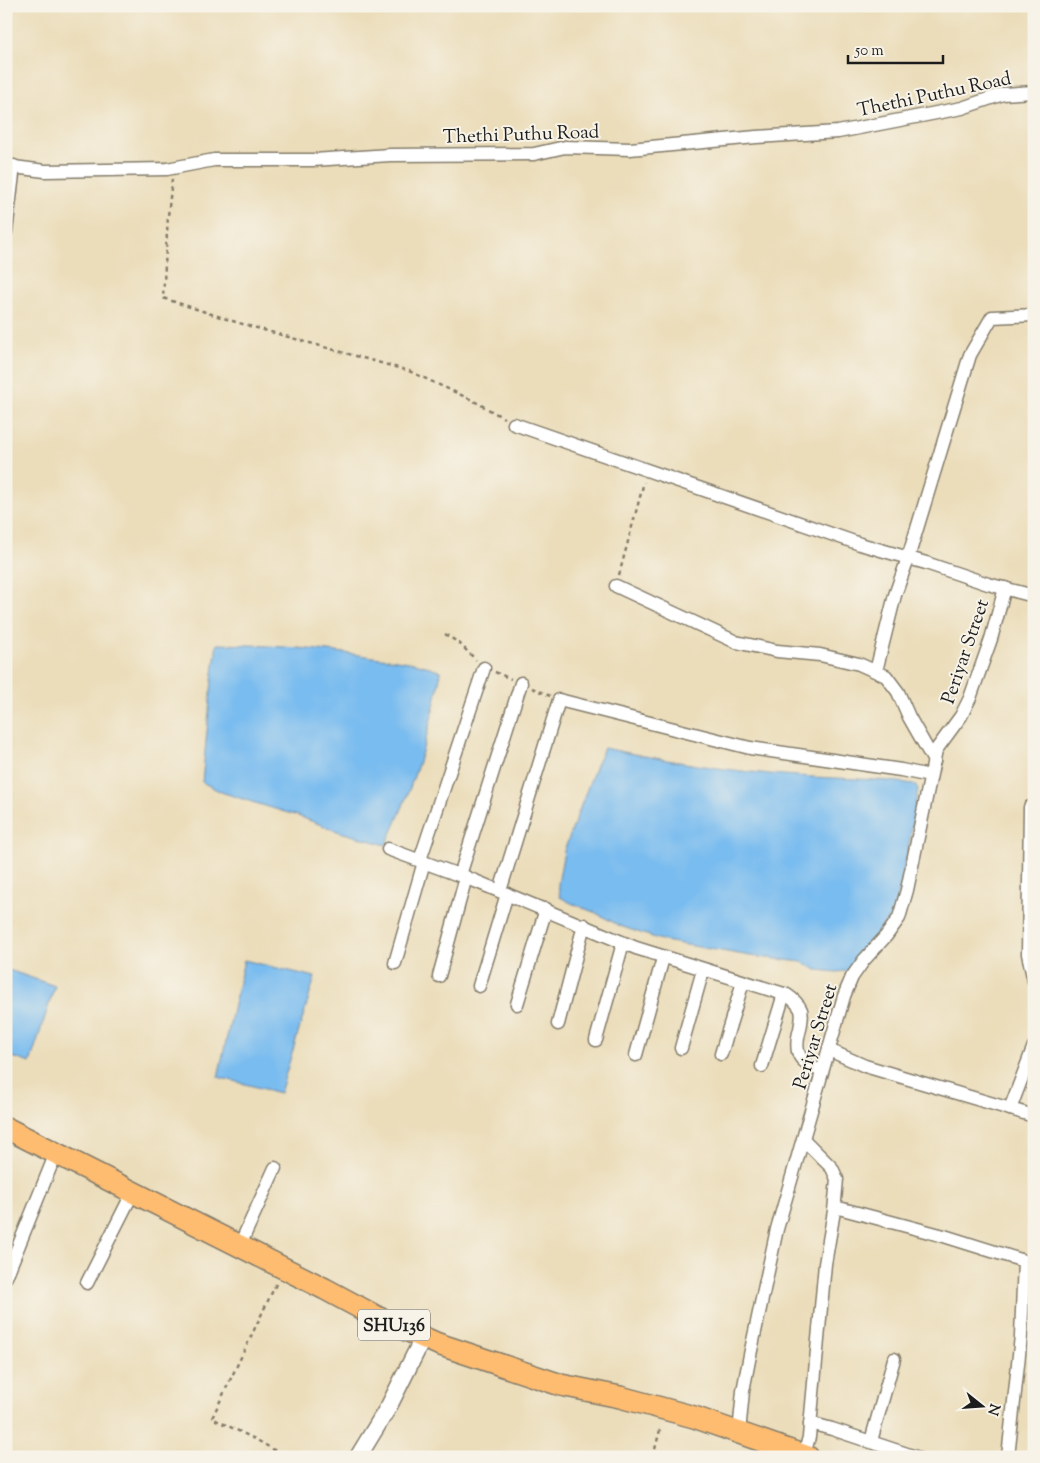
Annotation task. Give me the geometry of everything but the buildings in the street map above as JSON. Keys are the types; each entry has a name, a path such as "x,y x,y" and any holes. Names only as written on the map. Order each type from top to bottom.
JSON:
{"main road":[{"name":"SHU136","path":"6,1128 379,1318 423,1338 561,1385 620,1397 666,1410 806,1456"}],"street":[{"name":"Thethi Puthu Road","path":"10,166 45,171 173,168 214,160 313,160 390,155 534,154 565,147 630,149 756,137 838,132 962,108 1003,94 1034,92"},
{"path":"6,232 10,166"},
{"path":"876,671 894,595 908,558 970,355 992,317 1034,315"},
{"path":"514,424 860,544 1034,596"},
{"path":"616,586 736,642 777,651 820,655 859,664 886,676 898,692 909,717 934,762"},
{"name":"Periyar Street","path":"739,1433 743,1391 777,1229 844,996 852,976 899,918 907,890 936,750 961,716 970,698 991,639 1005,588"},
{"path":"395,963 422,861 484,668"},
{"path":"439,976 463,876 520,683"},
{"path":"479,986 559,700 750,748 930,776"},
{"path":"1030,807 1028,954 1034,981"},
{"path":"388,849 504,892 663,958 784,994 795,1001 801,1011 802,1018 797,1043 800,1057 807,1065 822,1071"},
{"path":"517,1004 546,909"},
{"path":"558,1024 584,926"},
{"path":"596,1040 624,943"},
{"path":"636,1055 663,958"},
{"path":"682,1048 703,970"},
{"path":"721,1054 743,982"},
{"path":"762,1066 784,994"},
{"path":"1010,1109 1034,1046"},
{"path":"829,1050 865,1066 1034,1116"},
{"path":"804,1140 832,1168 837,1179 835,1207 825,1264 806,1456"},
{"path":"6,1277 56,1153"},
{"path":"239,1247 275,1168"},
{"path":"87,1283 133,1192"},
{"path":"835,1207 944,1236 1024,1261 1021,1336 1008,1457"},
{"path":"358,1457 389,1406 423,1338"},
{"path":"871,1441 894,1359"},
{"path":"810,1423 916,1457"}],"path":[{"path":"173,168 163,298 239,324 409,372 472,400 514,424"},
{"path":"616,586 647,470"},
{"path":"445,634 459,643 484,668 559,700"},
{"path":"284,1269 212,1418 257,1440 286,1457"},
{"path":"653,1457 666,1410"}],"water":[{"path":"217,644 276,646 335,652 424,665 441,671 432,716 420,760 386,845 340,832 298,816 221,792 202,782"},
{"path":"604,748 676,762 748,772 914,784 918,789 908,851 895,911 847,971 836,972 817,970 802,962 750,956 664,941 620,926 560,897 558,884 564,851"},
{"path":"244,960 315,977 280,1093 218,1077"},
{"path":"6,969 55,986 30,1063 6,1055"}]}
